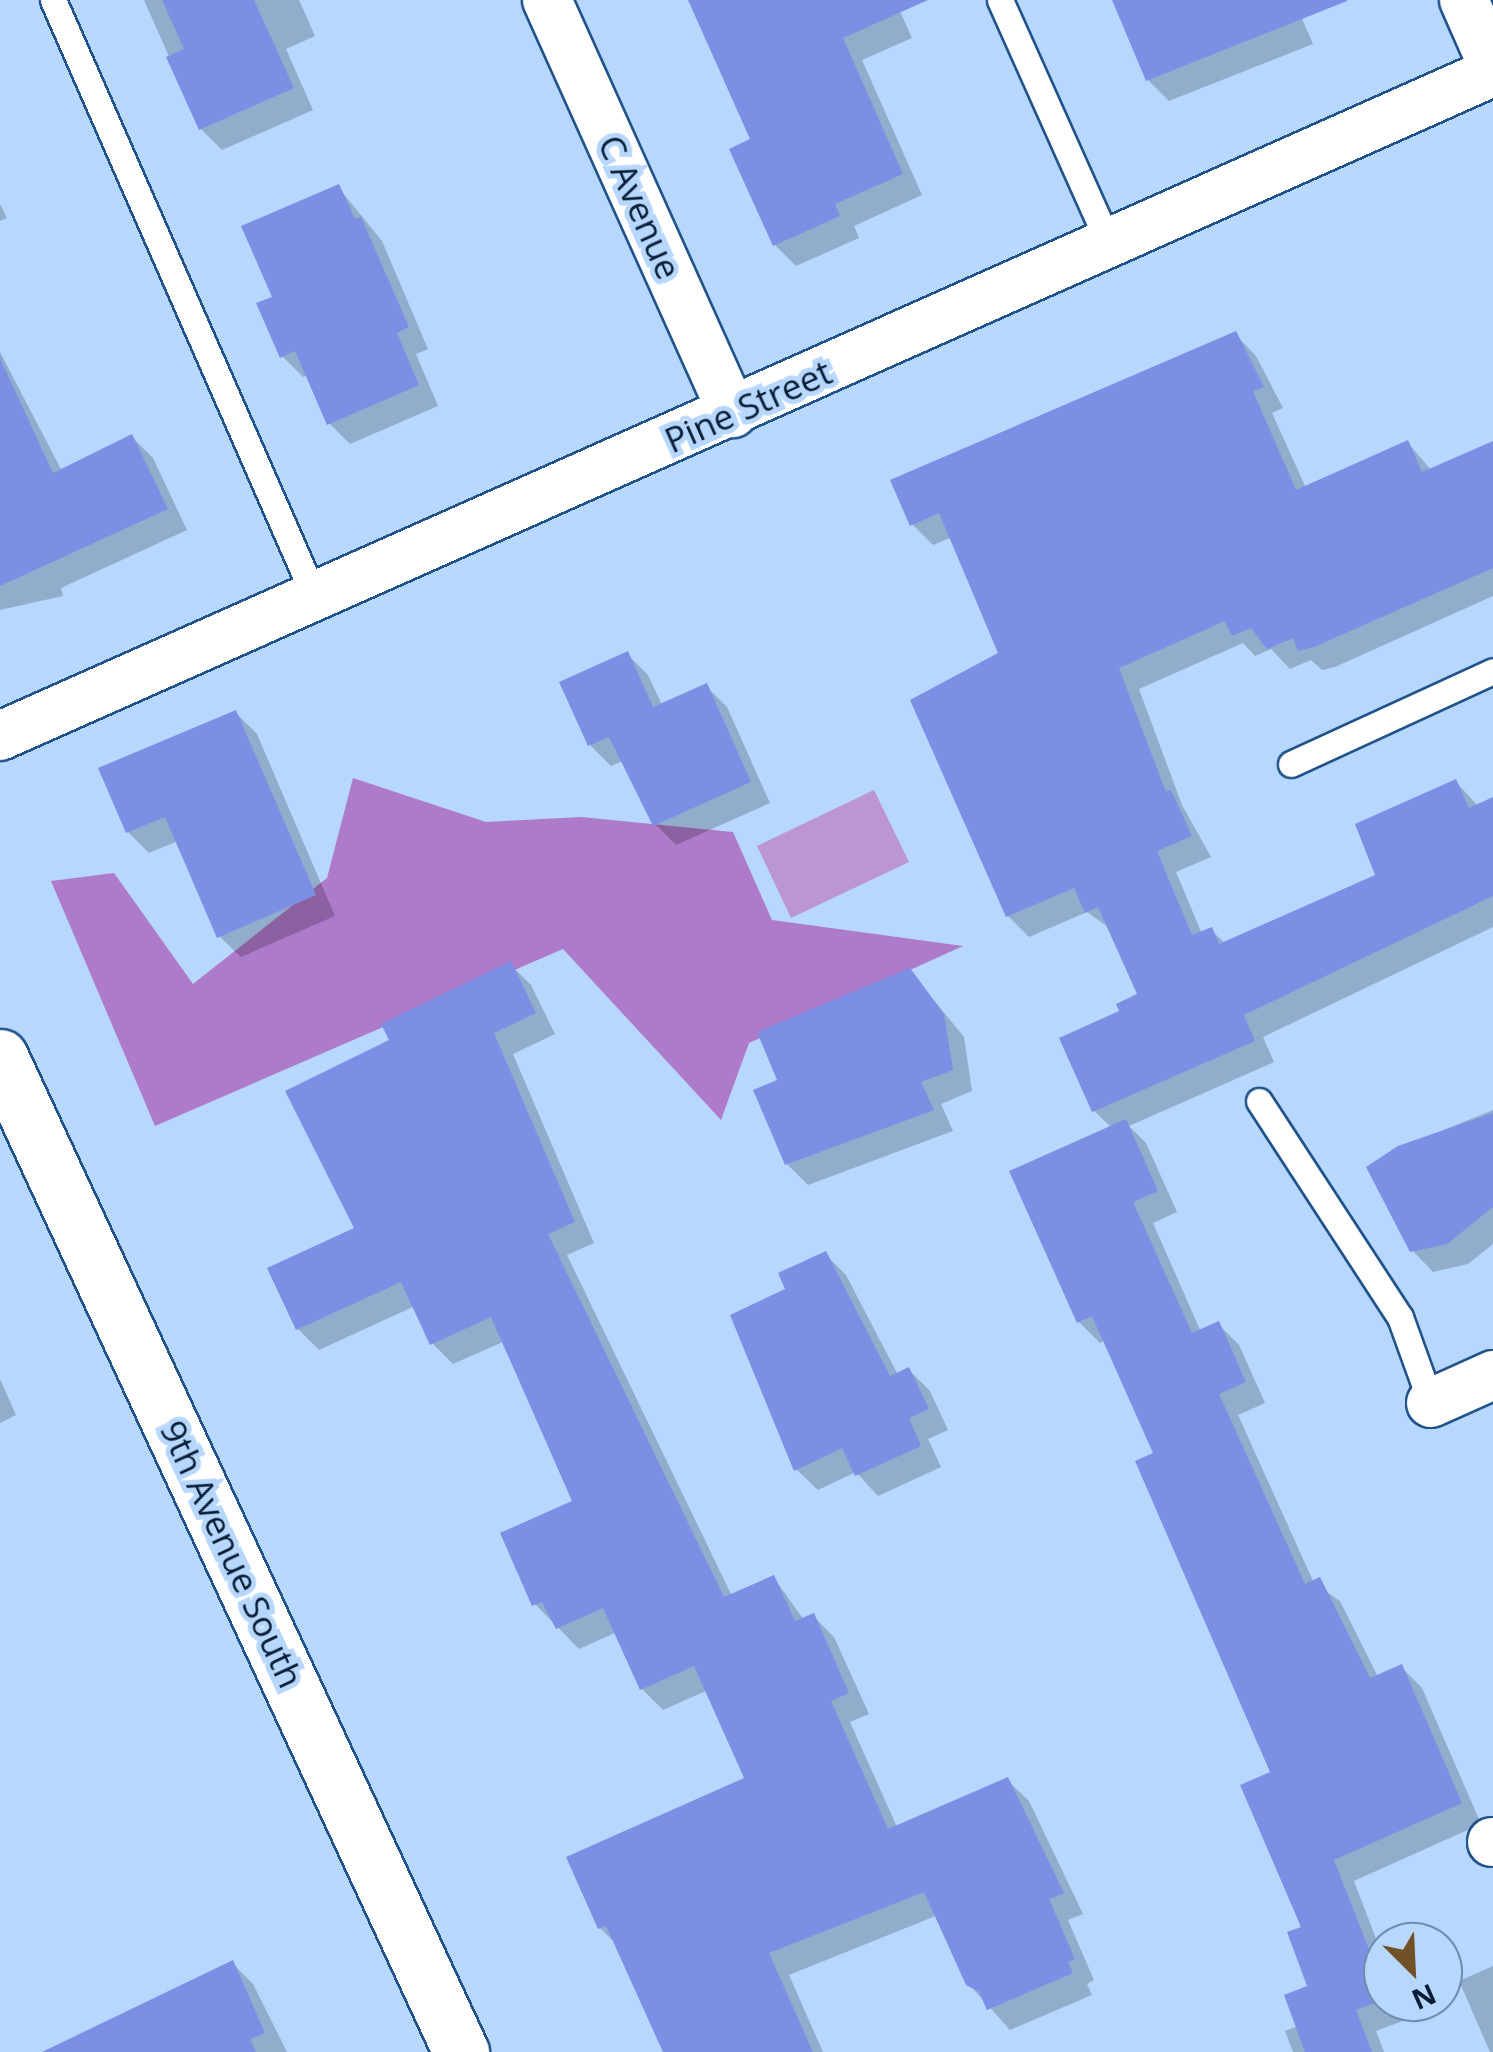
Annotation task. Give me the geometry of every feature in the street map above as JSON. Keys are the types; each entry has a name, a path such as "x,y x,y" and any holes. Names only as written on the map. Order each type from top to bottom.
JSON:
{"main road":[{"name":"9th Avenue South","path":"0,1056 462,2052"}],"street":[{"name":"C Avenue","path":"547,0 733,413"},
{"path":"1464,0 1493,69"},
{"name":"Pine Street","path":"0,736 316,600 1110,246 1493,69"},
{"path":"1431,1403 1493,1376"}],"lane":[{"path":"53,0 316,600"},
{"path":"1000,0 1110,246"},
{"path":"1291,764 1493,670"},
{"path":"1258,1102 1400,1317 1431,1403"}],"shaded area":[{"path":"353,778 486,822 581,817 733,832 772,920 963,946 749,1043 721,1120 563,949 155,1126 51,881 114,873 193,984 327,878"},
{"path":"874,790 909,862 791,918 757,846"}],"building":[{"path":"162,0 254,0 294,88 199,130 166,57 184,49"},
{"path":"688,0 928,0 843,38 903,174 835,204 840,216 773,246 729,149 750,139"},
{"path":"1112,0 1347,0 1347,1 1146,81"},
{"path":"339,184 355,219 361,217 409,327 397,333 419,385 327,425 295,351 280,358 256,303 272,297 241,226"},
{"path":"1236,331 1264,387 1253,391 1296,490 1408,440 1422,472 1493,441 1493,568 1314,647 1298,651 1293,638 1267,649 1251,628 1232,636 1225,621 1119,668 1166,792 1171,790 1192,836 1157,851 1192,935 1212,927 1219,944 1375,875 1355,824 1456,779 1469,808 1493,797 1493,896 1244,1015 1255,1041 1092,1112 1059,1038 1119,1011 1116,1004 1137,994 1098,907 1085,913 1074,888 1006,917 910,700 998,653 939,513 910,526 890,480"},
{"path":"0,358 53,473 132,434 168,509 0,586"},
{"path":"628,651 653,707 707,683 751,782 653,826 609,737 588,746 559,682"},
{"path":"236,710 316,895 217,938 165,817 126,833 98,768"},
{"path":"511,961 536,1013 494,1033 575,1222 548,1234 724,1597 774,1575 795,1621 814,1613 849,1693 831,1701 888,1829 1008,1777 1064,1893 1049,1899 1075,1959 1068,1962 1073,1973 987,2010 979,1992 966,1985 924,1892 769,1953 813,2052 663,2052 606,1926 598,1929 566,1857 744,1778 694,1666 640,1690 603,1608 556,1629 542,1602 532,1606 500,1533 572,1501 491,1317 430,1345 401,1282 296,1330 267,1268 354,1228 285,1091 389,1040 381,1024"},
{"path":"910,968 944,1014 953,1070 921,1082 934,1110 785,1165 753,1090 777,1080 757,1032"},
{"path":"1493,1113 1493,1207 1447,1244 1410,1252 1366,1167 1398,1146"},
{"path":"1126,1119 1158,1191 1133,1202 1192,1333 1219,1321 1246,1382 1219,1394 1305,1584 1320,1577 1370,1678 1402,1664 1462,1803 1334,1860 1363,1934 1363,2007 1356,2010 1372,2052 1305,2052 1284,1995 1307,1986 1287,1932 1301,1927 1240,1785 1270,1772 1135,1461 1153,1453 1092,1316 1077,1323 1009,1171"},
{"path":"826,1251 890,1376 909,1367 929,1409 909,1418 921,1446 855,1476 842,1448 794,1471 730,1315 785,1289 778,1273"},
{"path":"233,1960 265,2033 250,2039 256,2052 42,2052"}]}
